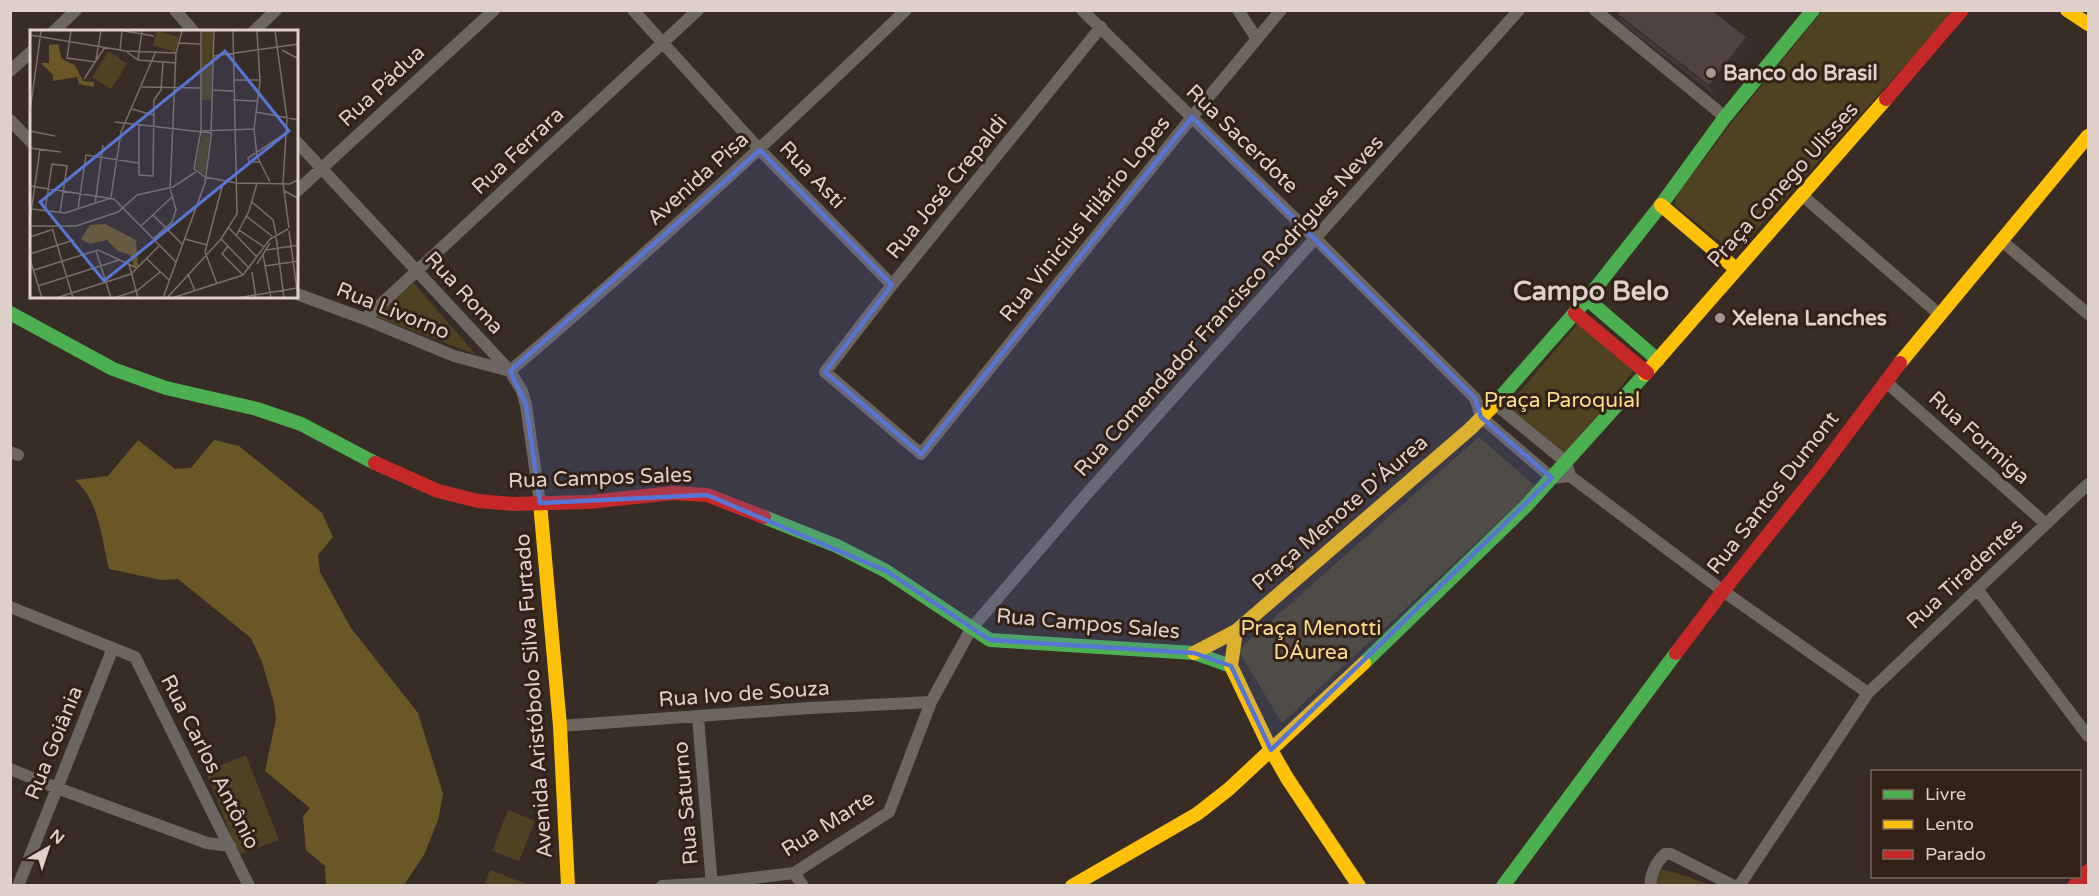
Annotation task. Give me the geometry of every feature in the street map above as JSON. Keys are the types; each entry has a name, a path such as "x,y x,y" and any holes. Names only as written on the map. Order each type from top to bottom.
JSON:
{"street":[{"path":"55,30 76,10"},
{"path":"175,10 192,30"},
{"path":"255,30 276,10"},
{"name":"Rua Pádua","path":"298,190 494,10"},
{"name":"Rua Asti","path":"633,10 760,150 892,285"},
{"name":"Rua Ferrara","path":"365,319 698,10"},
{"name":"Avenida Pisa","path":"510,371 760,150 906,10"},
{"name":"Rua Sacerdote","path":"1082,10 1475,398 1481,417"},
{"path":"1238,10 1257,39"},
{"name":"Rua Vinicius Hilário Lopes","path":"825,372 921,454 1281,10"},
{"name":"Rua Comendador Francisco Rodrigues Neves","path":"971,629 1093,487 1519,10"},
{"path":"1595,10 1725,117 1813,10"},
{"name":"Praça Conego Ulisses","path":"1658,360 1736,269 1803,196 1962,10"},
{"path":"2067,10 2088,24"},
{"name":"Rua José Crepaldi","path":"825,372 892,285 1101,27"},
{"path":"10,71 30,53"},
{"name":"Praça Menote D'Áurea","path":"1236,631 1495,404 1587,299 1661,205 1725,117"},
{"path":"10,120 30,141"},
{"name":"Rua Santos Dumont","path":"1503,885 1723,591 1819,471 1885,381 2088,135"},
{"name":"Rua Roma","path":"298,143 510,371 522,391 526,405 540,503"},
{"path":"1803,196 1939,314"},
{"path":"1661,205 1736,269"},
{"path":"2002,241 2088,314"},
{"name":"Rua Livorno","path":"298,294 454,356 510,371"},
{"path":"1072,885 1197,814 1229,789 1332,694 1527,505 1647,373 1658,360 1587,299"},
{"name":"Rua Campos Sales","path":"10,312 113,369 166,388 257,409 301,424 386,469 438,491 478,501 512,504 589,502 673,493 707,495 837,546 876,566 990,640 1194,653 1231,666"},
{"path":"1575,313 1647,373"},
{"name":"Rua Formiga","path":"1885,381 2046,524"},
{"name":"Rua Sacerdote","path":"1475,398 1495,404"},
{"path":"1495,404 1566,462 1570,476 1723,591 1868,693"},
{"path":"1481,417 1552,478 1570,476"},
{"name":"Rua Tiradentes","path":"1739,885 1868,693 2088,484"},
{"name":"Avenida Aristóbolo Silva Furtado","path":"540,503 560,726 568,885"},
{"path":"1977,589 2088,735"},
{"path":"10,607 113,648"},
{"name":"Rua Marte","path":"662,885 712,884 794,873 889,812 931,702 971,629"},
{"path":"1236,631 1231,666 1271,750 1287,778 1359,885"},
{"name":"Rua Campos Sales","path":"1194,653 1236,631"},
{"name":"Rua Carlos Antônio","path":"113,648 135,657 249,885"},
{"name":"Rua Goiânia","path":"18,885 113,648"},
{"name":"Rua Ivo de Souza","path":"560,726 810,708 931,702"},
{"name":"Rua Saturno","path":"698,717 712,884"},
{"path":"10,769 207,843 230,846"},
{"path":"1651,885 1650,881 1659,859 1665,854 1671,854 1734,885"},
{"path":"2074,885 2088,871"},
{"path":"794,873 803,885"}],"highlighted area":[{"path":"1192,117 1475,398 1481,417 1552,478 1271,750 1231,666 1194,653 990,640 886,571 707,495 540,503 526,405 510,371 760,150 892,285 825,372 921,454"}],"green space":[{"path":"1822,11 1954,11 1735,254 1675,205 1676,196"},
{"path":"414,283 475,354 376,317"},
{"name":"Praça Paroquial","path":"1579,322 1636,368 1565,455 1507,407"},
{"name":"Praça Menotti DÁurea","path":"1479,437 1536,487 1282,723 1238,650"},
{"path":"246,755 279,840 238,855 206,771"},
{"path":"508,810 535,821 519,861 492,851"},
{"path":"1658,868 1690,877 1708,885 1655,885"},
{"path":"490,870 527,884 527,885 484,885"}],"shaded area":[{"path":"138,440 175,469 191,468 214,440 239,446 322,513 333,537 318,555 320,572 351,628 418,713 443,794 438,820 424,855 404,885 326,885 325,866 306,850 303,817 310,808 265,771 276,719 274,703 262,662 251,638 178,579 161,580 109,569 94,509 83,488 75,480 108,476"}],"building":[{"name":"Banco do Brasil","path":"1619,10 1712,10 1747,37 1709,86 1617,14"}],"traffic: fast":[{"path":"1491,408 1587,299 1661,205 1725,117 1813,10"},
{"path":"1587,299 1658,360"},
{"path":"10,313 113,369 166,388 257,409 301,424 375,463"},
{"path":"1364,663 1527,505 1645,374"},
{"path":"764,517 837,546 886,571 990,640 1194,653 1231,666"},
{"path":"1503,886 1676,653"}],"traffic: slow":[{"path":"2067,10 2088,24"},
{"path":"1645,374 1886,99"},
{"path":"1900,363 2088,136"},
{"path":"1661,205 1736,269"},
{"path":"1194,653 1236,631 1470,429 1491,408"},
{"path":"540,503 560,726 568,886"},
{"path":"1236,631 1231,666 1271,750 1359,886"},
{"path":"1072,886 1197,814 1229,789 1364,663"}],"traffic: jam":[{"path":"1886,99 1962,10"},
{"path":"1575,313 1647,373"},
{"path":"1676,653 1819,471 1900,363"},
{"path":"375,463 438,491 478,501 512,504 589,502 673,493 707,495 764,517"},
{"path":"2074,886 2088,871"}],"place":[{"name":"Banco do Brasil","path":"1711,73"},
{"name":"Xelena Lanches","path":"1720,318"}],"district":[{"name":"Campo Belo","path":"1591,291"}]}
